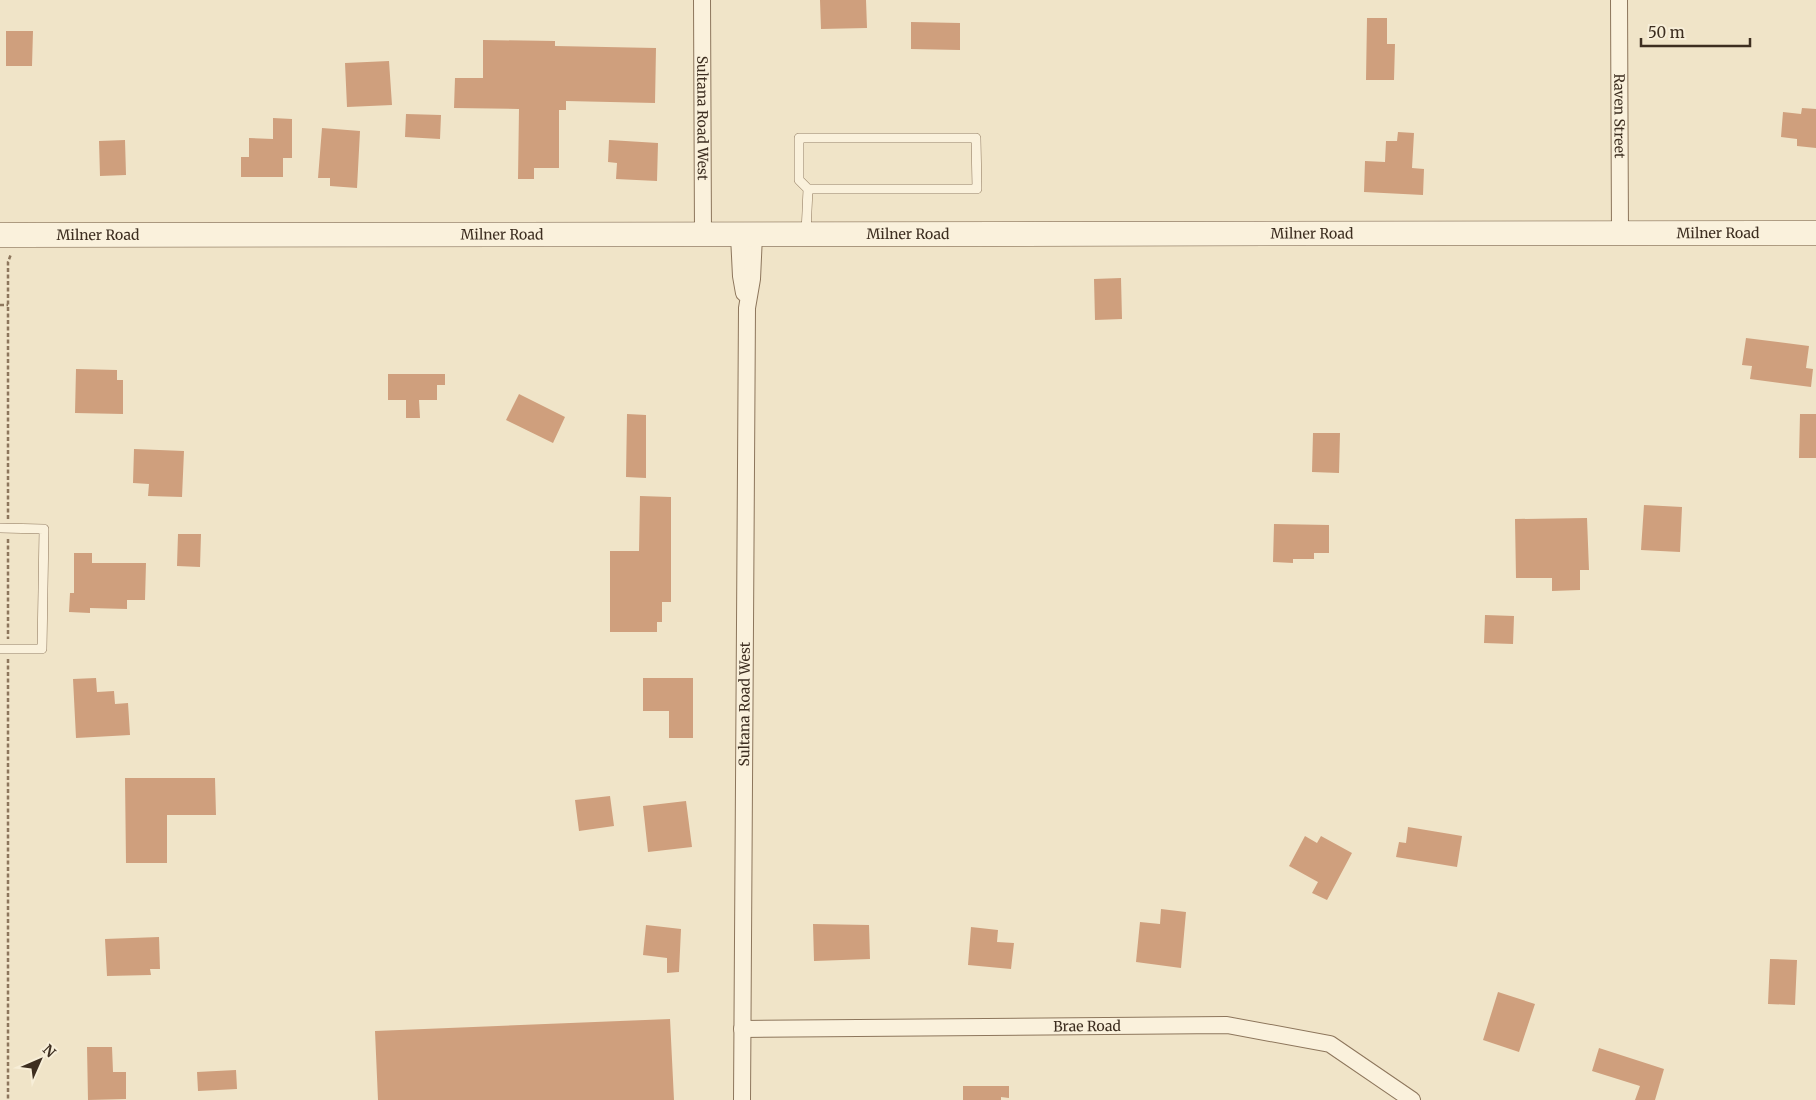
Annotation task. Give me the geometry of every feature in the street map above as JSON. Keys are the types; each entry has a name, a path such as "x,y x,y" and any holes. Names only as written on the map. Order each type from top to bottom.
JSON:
{"street":[{"name":"Sultana Road West","path":"702,0 703,235"},
{"name":"Raven Street","path":"1620,0 1620,233"},
{"name":"Milner Road","path":"7,242 703,235 1816,233"},
{"name":"Sultana Road West","path":"742,1100 747,308 752,279 746,235"},
{"name":"Brae Road","path":"742,1029 1227,1025 1330,1044 1412,1100"}],"lane":[{"path":"806,236 808,189 799,180 799,138 976,138 977,189 808,189"},
{"path":"4,528 44,529 42,649 4,649"}],"path":[{"path":"7,242 4,649 8,1100"},
{"path":"0,305 8,305"}],"building":[{"path":"820,0 866,0 867,28 821,29"},
{"path":"1367,18 1387,18 1387,44 1395,44 1394,80 1366,80"},
{"path":"911,22 960,23 960,50 911,49"},
{"path":"6,31 33,31 32,66 6,66"},
{"path":"483,40 555,41 555,46 656,48 655,103 566,101 566,110 559,110 559,168 534,168 534,179 518,179 519,109 454,108 455,78 483,78"},
{"path":"389,61 392,105 347,107 345,63"},
{"path":"1802,108 1816,109 1816,148 1797,146 1797,139 1781,137 1783,112 1801,114"},
{"path":"406,114 441,115 440,139 405,137"},
{"path":"273,118 292,119 292,158 283,158 283,177 241,177 241,157 249,157 249,138 273,139"},
{"path":"322,128 360,131 357,188 330,186 330,178 318,178"},
{"path":"1398,132 1414,133 1412,168 1424,169 1423,195 1364,192 1365,161 1385,162 1386,141 1397,141"},
{"path":"125,140 126,175 100,176 99,141"},
{"path":"609,140 658,143 657,181 616,179 617,163 608,162"},
{"path":"1121,278 1122,319 1095,320 1094,279"},
{"path":"1746,338 1809,346 1806,368 1813,369 1811,387 1750,379 1752,366 1742,365"},
{"path":"76,369 117,370 117,380 123,380 123,414 75,413"},
{"path":"388,374 445,374 445,385 437,385 437,400 419,400 420,418 406,418 406,400 388,400"},
{"path":"519,394 565,417 553,443 506,420"},
{"path":"627,414 646,415 646,478 626,477"},
{"path":"1800,414 1816,414 1816,458 1799,458"},
{"path":"1313,433 1340,433 1339,473 1312,472"},
{"path":"134,449 184,451 182,497 148,496 149,484 133,483"},
{"path":"640,496 671,497 671,602 662,602 662,622 657,622 657,632 610,632 610,551 639,551"},
{"path":"1644,505 1682,507 1680,552 1641,550"},
{"path":"1587,518 1589,570 1580,570 1580,590 1552,591 1552,578 1516,578 1515,519"},
{"path":"1274,524 1329,525 1329,553 1314,553 1314,559 1293,559 1293,563 1273,562"},
{"path":"178,534 201,534 200,567 177,566"},
{"path":"74,553 92,553 92,563 146,563 145,600 127,600 127,609 90,608 90,613 69,612 70,593 74,593"},
{"path":"1485,615 1514,616 1513,644 1484,643"},
{"path":"96,678 97,692 114,691 115,704 128,703 130,735 76,738 73,679"},
{"path":"643,678 693,678 693,738 669,738 669,711 643,711"},
{"path":"125,778 215,778 216,815 167,815 167,863 126,863"},
{"path":"610,796 614,826 579,831 575,800"},
{"path":"686,801 692,847 648,852 643,806"},
{"path":"1408,827 1462,836 1457,867 1396,857 1399,842 1406,843"},
{"path":"1305,836 1317,843 1321,836 1352,853 1327,900 1312,893 1318,882 1289,866"},
{"path":"1161,909 1186,912 1181,968 1136,962 1140,922 1160,924"},
{"path":"813,924 869,925 870,959 814,961"},
{"path":"646,925 681,929 679,972 667,973 667,958 643,955"},
{"path":"971,927 998,930 997,942 1014,943 1011,969 968,965"},
{"path":"159,937 160,969 150,969 151,975 107,976 105,939"},
{"path":"1770,959 1797,960 1795,1005 1768,1004"},
{"path":"1498,992 1535,1004 1519,1052 1483,1040"},
{"path":"670,1019 674,1100 378,1100 375,1031"},
{"path":"87,1047 112,1047 113,1072 126,1072 126,1099 88,1100"},
{"path":"1599,1048 1664,1069 1655,1100 1635,1100 1640,1086 1592,1071"},
{"path":"236,1070 237,1089 198,1091 197,1072"},
{"path":"963,1086 1009,1086 1009,1098 1001,1097 1001,1100 963,1100"}]}
